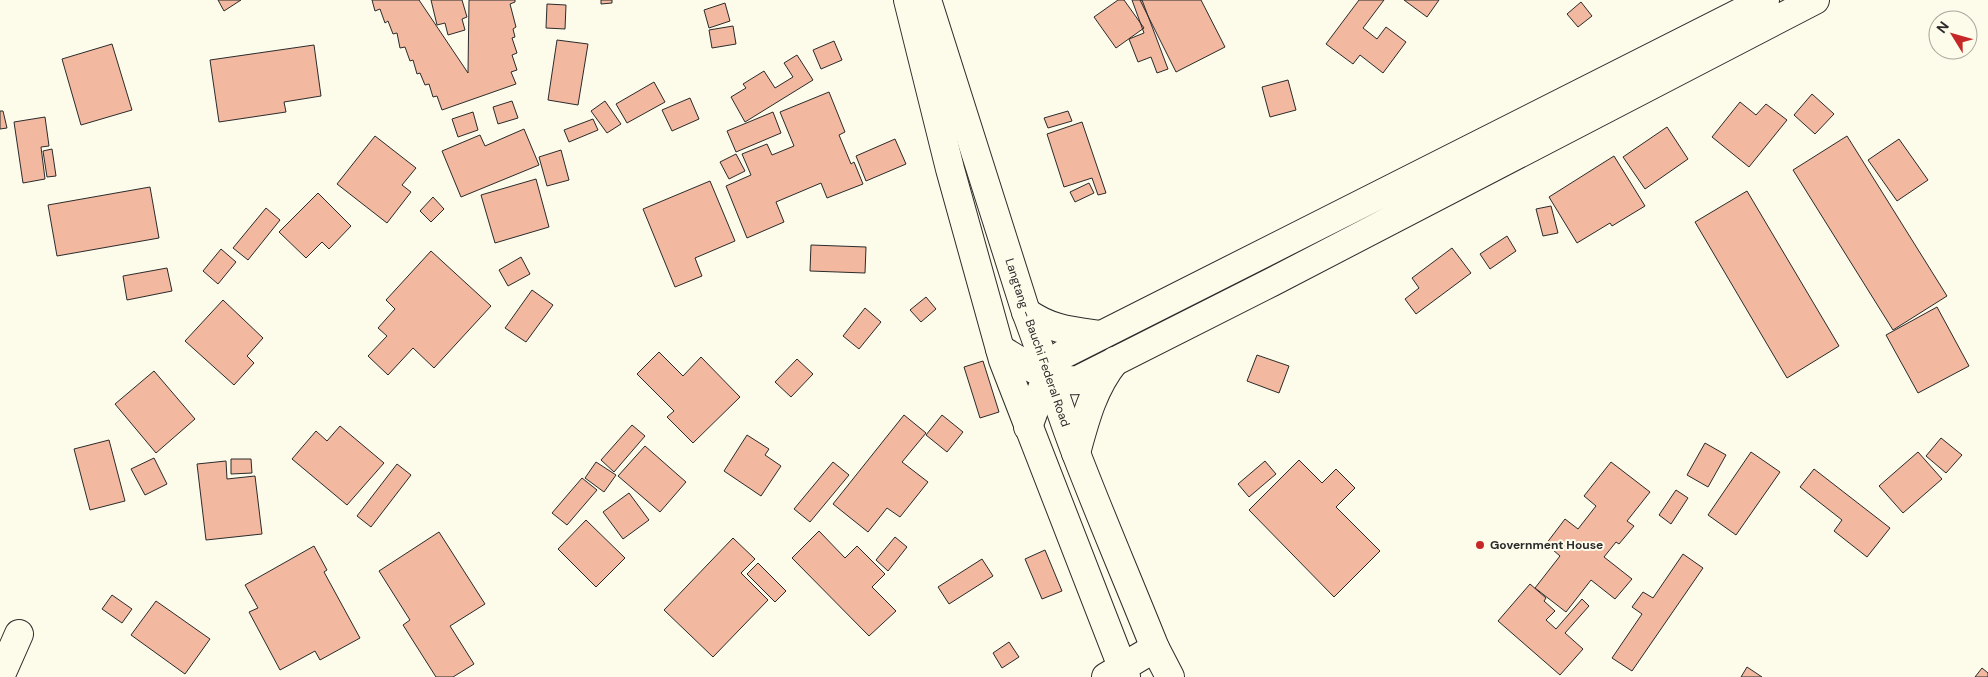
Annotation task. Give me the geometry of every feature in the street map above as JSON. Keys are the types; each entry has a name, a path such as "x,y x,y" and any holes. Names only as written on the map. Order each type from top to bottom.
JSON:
{"street":[{"path":"908,0 950,169 1000,349 1118,674 1155,648"},
{"name":"Langtang - Bauchi Federal Road","path":"927,0 1047,375 1076,454 1155,648 1170,677"},
{"path":"1028,427 1047,375 1062,355 1765,0"},
{"path":"1000,349 1047,375 1066,381 1078,380 1281,278 1815,0"},
{"path":"1026,312 1041,322 1062,330 1101,335"},
{"path":"1076,454 1086,415 1097,390 1115,361"},
{"path":"0,677 19,634"}],"building":[{"path":"218,0 241,0 224,11"},
{"path":"372,0 419,0 468,73 469,0 515,0 515,2 510,4 516,27 513,29 515,37 512,38 517,53 512,55 517,70 511,72 516,84 442,110 437,96 433,97 429,84 425,85 420,73 417,74 413,60 410,61 405,47 400,48 397,33 393,34 388,21 385,23 380,9 375,11"},
{"path":"431,0 462,0 467,17 462,19 465,30 448,35 445,23 437,25"},
{"path":"601,0 612,0 612,3 601,4"},
{"path":"1118,0 1124,0 1144,28 1116,48 1094,17"},
{"path":"1132,0 1142,0 1168,69 1157,73 1151,57 1138,62 1129,39 1144,33"},
{"path":"1140,0 1201,0 1225,47 1176,72"},
{"path":"1359,0 1384,0 1363,28 1377,39 1386,27 1406,42 1383,73 1360,55 1353,64 1326,44"},
{"path":"1404,0 1439,0 1427,17"},
{"path":"1581,2 1592,16 1578,27 1567,14"},
{"path":"725,3 730,21 709,28 704,10"},
{"path":"547,4 566,5 565,29 546,28"},
{"path":"733,26 736,44 712,48 709,30"},
{"path":"557,40 588,44 578,105 548,100"},
{"path":"834,41 842,60 821,69 813,50"},
{"path":"112,44 132,110 81,125 62,59"},
{"path":"314,45 321,96 284,102 286,112 219,122 210,60"},
{"path":"797,55 813,80 745,122 731,97 746,88 743,84 764,71 775,88 793,77 784,63"},
{"path":"1288,80 1296,110 1270,117 1262,87"},
{"path":"654,82 665,102 627,123 616,104"},
{"path":"829,92 845,132 839,135 851,164 854,162 863,184 827,198 821,183 776,202 784,222 747,238 726,186 751,175 742,154 767,144 772,155 794,146 780,112"},
{"path":"1812,94 1834,114 1815,134 1794,115"},
{"path":"690,98 699,119 672,131 662,110"},
{"path":"512,101 518,118 498,124 493,107"},
{"path":"605,101 621,124 607,133 591,111"},
{"path":"1740,102 1756,115 1766,104 1787,120 1749,167 1712,137"},
{"path":"0,111 3,111 7,128 0,129"},
{"path":"1068,111 1072,121 1048,128 1044,118"},
{"path":"473,112 478,130 458,137 452,119"},
{"path":"773,112 781,133 736,152 727,131"},
{"path":"45,117 49,146 41,147 45,179 23,183 14,122"},
{"path":"593,119 598,130 569,142 564,130"},
{"path":"1082,122 1106,193 1098,195 1092,178 1064,187 1047,134"},
{"path":"1667,127 1688,159 1645,189 1623,157"},
{"path":"524,129 539,165 461,197 442,151 480,135 485,146"},
{"path":"375,136 416,168 402,185 411,192 387,223 337,184"},
{"path":"1847,136 1947,296 1893,330 1793,170"},
{"path":"895,139 906,164 866,181 856,156"},
{"path":"1899,139 1928,180 1897,201 1868,160"},
{"path":"52,149 56,176 47,177 43,151"},
{"path":"561,150 569,180 547,186 539,157"},
{"path":"736,154 745,171 729,179 720,162"},
{"path":"1614,156 1645,206 1612,226 1610,223 1577,243 1549,197"},
{"path":"536,179 549,227 495,243 481,195"},
{"path":"710,181 735,241 695,258 702,276 675,287 643,209"},
{"path":"1089,183 1094,193 1075,202 1070,192"},
{"path":"150,187 159,238 57,256 48,205"},
{"path":"1747,191 1839,346 1787,378 1695,222"},
{"path":"318,193 351,226 329,249 322,242 306,258 279,232"},
{"path":"433,197 444,209 431,222 420,211"},
{"path":"1551,206 1558,233 1543,236 1536,209"},
{"path":"266,208 280,220 248,260 233,248"},
{"path":"1507,236 1516,251 1490,269 1480,254"},
{"path":"811,245 866,247 865,273 810,271"},
{"path":"1452,248 1471,273 1416,314 1405,299 1419,288 1412,278"},
{"path":"221,249 236,262 218,284 203,271"},
{"path":"431,251 491,306 434,368 413,348 388,375 368,356 387,336 378,328 395,309 386,300"},
{"path":"521,257 530,274 508,286 499,270"},
{"path":"167,268 172,291 127,300 123,276"},
{"path":"532,290 553,305 526,342 505,328"},
{"path":"926,297 936,309 921,322 910,310"},
{"path":"223,300 263,338 247,356 254,363 234,385 185,341"},
{"path":"1937,307 1969,366 1918,393 1886,335"},
{"path":"865,308 881,322 859,349 843,336"},
{"path":"659,352 683,376 701,357 740,397 693,443 667,417 674,411 637,374"},
{"path":"1257,355 1289,366 1279,393 1247,381"},
{"path":"797,359 813,374 791,397 775,382"},
{"path":"983,361 999,412 980,418 964,367"},
{"path":"154,371 195,419 156,453 115,404"},
{"path":"904,415 926,433 902,462 928,482 900,517 887,508 868,532 833,504"},
{"path":"942,415 963,432 947,452 926,435"},
{"path":"632,425 645,436 614,472 601,460"},
{"path":"340,426 384,463 347,505 292,459 316,431 327,441"},
{"path":"747,435 769,449 765,455 781,466 761,496 724,471"},
{"path":"1941,438 1962,455 1946,473 1926,456"},
{"path":"109,440 125,501 90,510 74,449"},
{"path":"1705,443 1726,455 1708,487 1687,475"},
{"path":"645,446 686,482 660,512 618,476"},
{"path":"1751,452 1780,472 1736,535 1708,515"},
{"path":"1918,452 1942,479 1903,513 1879,486"},
{"path":"154,458 167,484 145,495 131,469"},
{"path":"231,459 251,459 252,473 231,474"},
{"path":"1299,460 1322,483 1336,469 1355,488 1336,507 1380,551 1334,597 1249,510"},
{"path":"226,461 227,479 255,476 262,534 206,540 197,464"},
{"path":"1265,461 1276,474 1249,497 1238,484"},
{"path":"596,462 616,475 604,492 585,478"},
{"path":"833,462 849,475 810,522 794,509"},
{"path":"1611,462 1650,492 1627,521 1634,526 1619,544 1616,542 1604,557 1632,579 1615,599 1591,580 1566,612 1535,588 1560,556 1546,544 1565,519 1578,529 1596,506 1584,496"},
{"path":"397,464 411,475 371,527 357,516"},
{"path":"1814,469 1890,528 1867,557 1834,531 1842,520 1800,487"},
{"path":"582,478 597,490 567,525 552,513"},
{"path":"1676,490 1688,498 1671,524 1659,515"},
{"path":"629,493 649,520 623,539 603,512"},
{"path":"586,520 625,558 596,587 558,549"},
{"path":"819,531 845,558 857,546 885,574 872,587 896,611 869,636 792,558"},
{"path":"439,532 485,604 450,626 474,664 453,677 436,677 403,625 410,620 379,571"},
{"path":"895,537 907,547 888,571 876,560"},
{"path":"733,538 755,559 741,573 768,600 713,657 664,610"},
{"path":"314,546 327,570 324,572 360,638 320,660 315,651 280,670 249,612 258,608 245,585"},
{"path":"1045,550 1062,591 1042,599 1025,559"},
{"path":"1683,554 1703,568 1632,671 1612,658 1642,614 1632,607 1643,592 1653,598"},
{"path":"982,559 993,576 949,604 938,587"},
{"path":"758,563 786,591 775,602 747,574"},
{"path":"1530,584 1546,598 1544,601 1555,611 1546,620 1556,629 1582,599 1589,606 1565,633 1583,649 1560,675 1498,621"},
{"path":"112,595 132,609 122,623 102,609"},
{"path":"156,601 210,639 185,674 131,635"},
{"path":"1009,642 1019,657 1002,668 993,653"},
{"path":"1747,667 1762,677 1741,677"},
{"path":"1982,668 1988,673 1988,677 1975,677"}],"place":[{"name":"Government House","path":"1480,545"}]}
